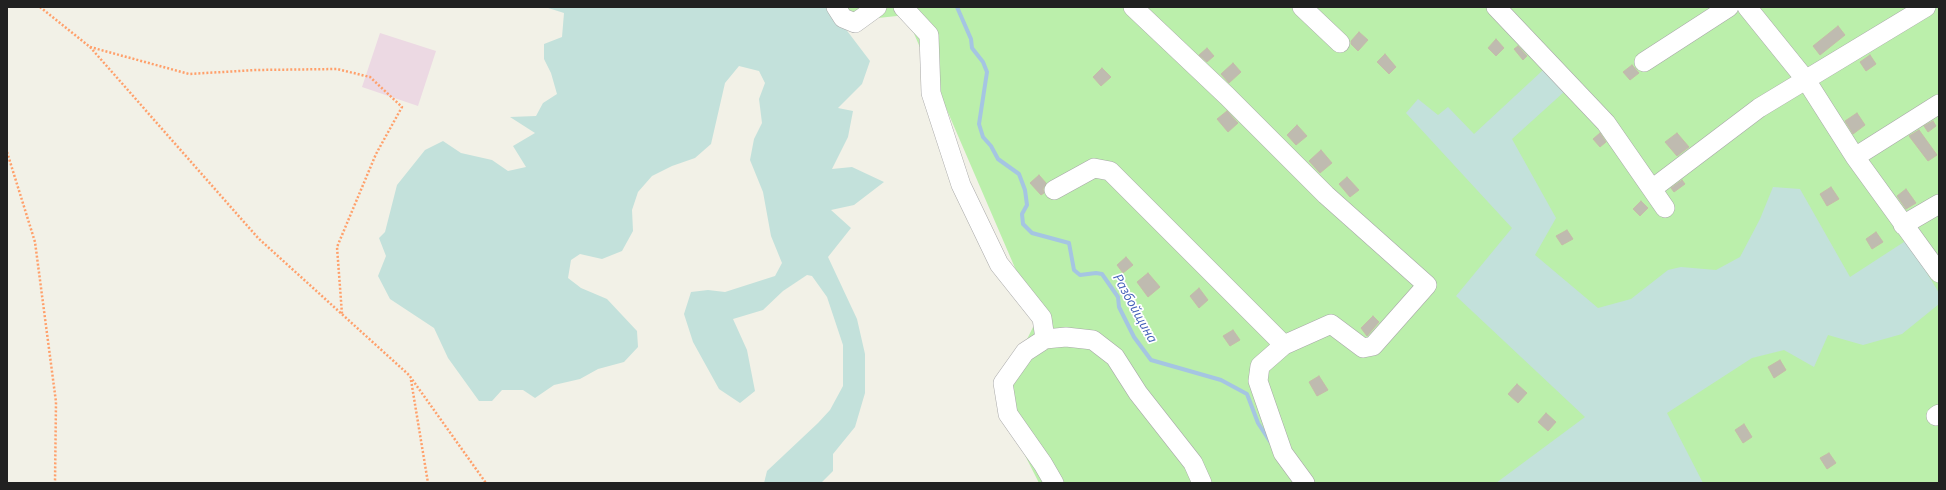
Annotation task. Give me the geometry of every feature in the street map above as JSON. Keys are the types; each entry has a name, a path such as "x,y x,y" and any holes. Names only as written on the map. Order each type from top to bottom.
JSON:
{"street":[{"path":"836,7 843,18 856,23 877,7"},
{"path":"903,7 929,35 931,92 961,185 999,264 1042,318 1045,339"},
{"path":"1133,7 1227,96 1326,195 1427,285 1373,346 1363,348 1331,324 1284,345 1260,366 1258,381 1283,453 1305,483"},
{"path":"1302,7 1340,44"},
{"path":"1496,7 1606,123 1665,208"},
{"path":"1644,62 1729,7"},
{"path":"1652,189 1759,108 1926,7"},
{"path":"1753,9 1806,80 1855,157 1939,273"},
{"path":"1855,157 1939,104"},
{"path":"1054,190 1094,168 1110,171 1284,345"},
{"path":"1903,225 1939,204"},
{"path":"1054,483 1043,464 1008,414 1003,383 1025,352 1045,339 1066,337 1093,340 1115,357 1138,392 1193,464 1202,483"}],"path":[{"path":"40,7 90,47 258,238 410,378 486,483"},
{"path":"90,47 190,74 256,70 337,69 370,77 402,107 376,154 337,247 342,315"},
{"path":"7,152 35,242 56,402 55,483"},
{"path":"410,378 428,483"}],"shaded area":[{"path":"545,7 829,7 870,61 862,84 838,108 853,111 848,137 832,169 852,167 884,182 854,205 831,210 851,228 828,257 857,319 865,354 865,393 855,427 833,454 833,471 821,483 764,483 767,471 830,410 843,386 843,345 827,297 812,276 807,275 783,291 763,310 733,319 747,350 755,391 740,403 719,389 693,342 684,314 691,292 708,290 725,292 775,276 782,263 771,236 763,192 750,160 754,139 762,123 759,99 765,83 759,71 739,66 725,83 711,144 695,158 672,166 652,176 638,192 632,210 633,231 622,251 602,259 580,254 571,260 568,278 581,288 607,299 637,331 638,347 624,362 598,369 580,379 554,385 535,398 523,390 502,390 492,401 479,401 448,358 434,328 390,299 378,276 386,256 379,238 385,232 397,185 425,150 443,141 461,153 492,160 508,171 526,167 513,146 535,133 510,117 536,116 543,103 557,94 551,73 544,59 544,44 562,37 564,13"},
{"path":"380,33 436,51 418,106 362,87"},
{"path":"1556,58 1575,82 1512,139 1556,218 1535,255 1598,308 1631,299 1668,270 1681,267 1716,270 1740,257 1760,219 1773,187 1800,189 1850,277 1907,240 1939,293 1939,304 1902,334 1863,345 1828,335 1814,367 1784,350 1752,358 1667,413 1703,483 1496,483 1585,417 1456,296 1512,228 1406,113 1418,99 1438,115 1448,107 1474,134"}],"green space":[{"path":"829,7 1939,7 1939,483 1039,483 997,400 1037,319 906,15 841,22"}],"building":[{"path":"1838,26 1845,35 1820,55 1813,46"},
{"path":"1359,32 1368,40 1358,51 1351,44 1351,41"},
{"path":"1496,39 1504,48 1496,56 1488,48"},
{"path":"1518,46 1527,56 1523,60 1514,49"},
{"path":"1207,48 1214,56 1207,62 1199,55"},
{"path":"1385,54 1396,67 1389,74 1377,62"},
{"path":"1870,55 1876,64 1866,71 1860,62"},
{"path":"1233,63 1241,72 1229,83 1221,74"},
{"path":"1632,65 1639,73 1630,80 1623,72"},
{"path":"1102,68 1111,77 1101,86 1093,77"},
{"path":"1227,111 1238,123 1228,132 1217,119"},
{"path":"1857,113 1865,125 1853,134 1845,121"},
{"path":"1933,121 1936,126 1928,132 1924,126"},
{"path":"1297,125 1307,136 1296,145 1287,135"},
{"path":"1919,130 1937,155 1928,161 1909,136"},
{"path":"1600,133 1606,142 1600,147 1593,139"},
{"path":"1677,133 1689,147 1677,156 1665,142"},
{"path":"1321,150 1332,163 1320,173 1309,161"},
{"path":"1039,175 1046,183 1043,189 1044,193 1041,195 1030,183"},
{"path":"1347,177 1359,190 1350,197 1339,184"},
{"path":"1682,180 1685,184 1674,192 1671,188"},
{"path":"1831,187 1839,199 1827,206 1820,194"},
{"path":"1906,189 1916,203 1906,209 1897,196"},
{"path":"1641,201 1648,208 1640,216 1633,209"},
{"path":"1567,230 1573,239 1562,245 1556,236"},
{"path":"1876,232 1883,242 1872,249 1866,239"},
{"path":"1126,257 1133,265 1123,273 1117,265"},
{"path":"1148,273 1160,287 1148,297 1137,282"},
{"path":"1199,288 1208,300 1199,308 1190,296"},
{"path":"1373,316 1379,322 1367,336 1361,328"},
{"path":"1233,330 1240,340 1230,346 1223,336"},
{"path":"1780,360 1786,370 1774,378 1768,367"},
{"path":"1319,376 1328,390 1317,396 1309,382"},
{"path":"1517,384 1527,393 1518,403 1508,394"},
{"path":"1546,413 1556,422 1548,431 1538,422"},
{"path":"1744,424 1752,437 1743,443 1735,430"},
{"path":"1829,453 1836,463 1827,469 1820,458"}],"waterway":[{"name":"Разбойщина","path":"957,7 971,39 972,48 983,62 987,72 979,124 983,137 991,146 998,159 1019,174 1025,190 1027,205 1022,214 1023,224 1032,233 1069,243 1074,270 1080,275 1096,273 1102,274 1118,297 1119,307 1134,337 1151,360 1221,380 1247,394 1258,423 1271,443"}]}
